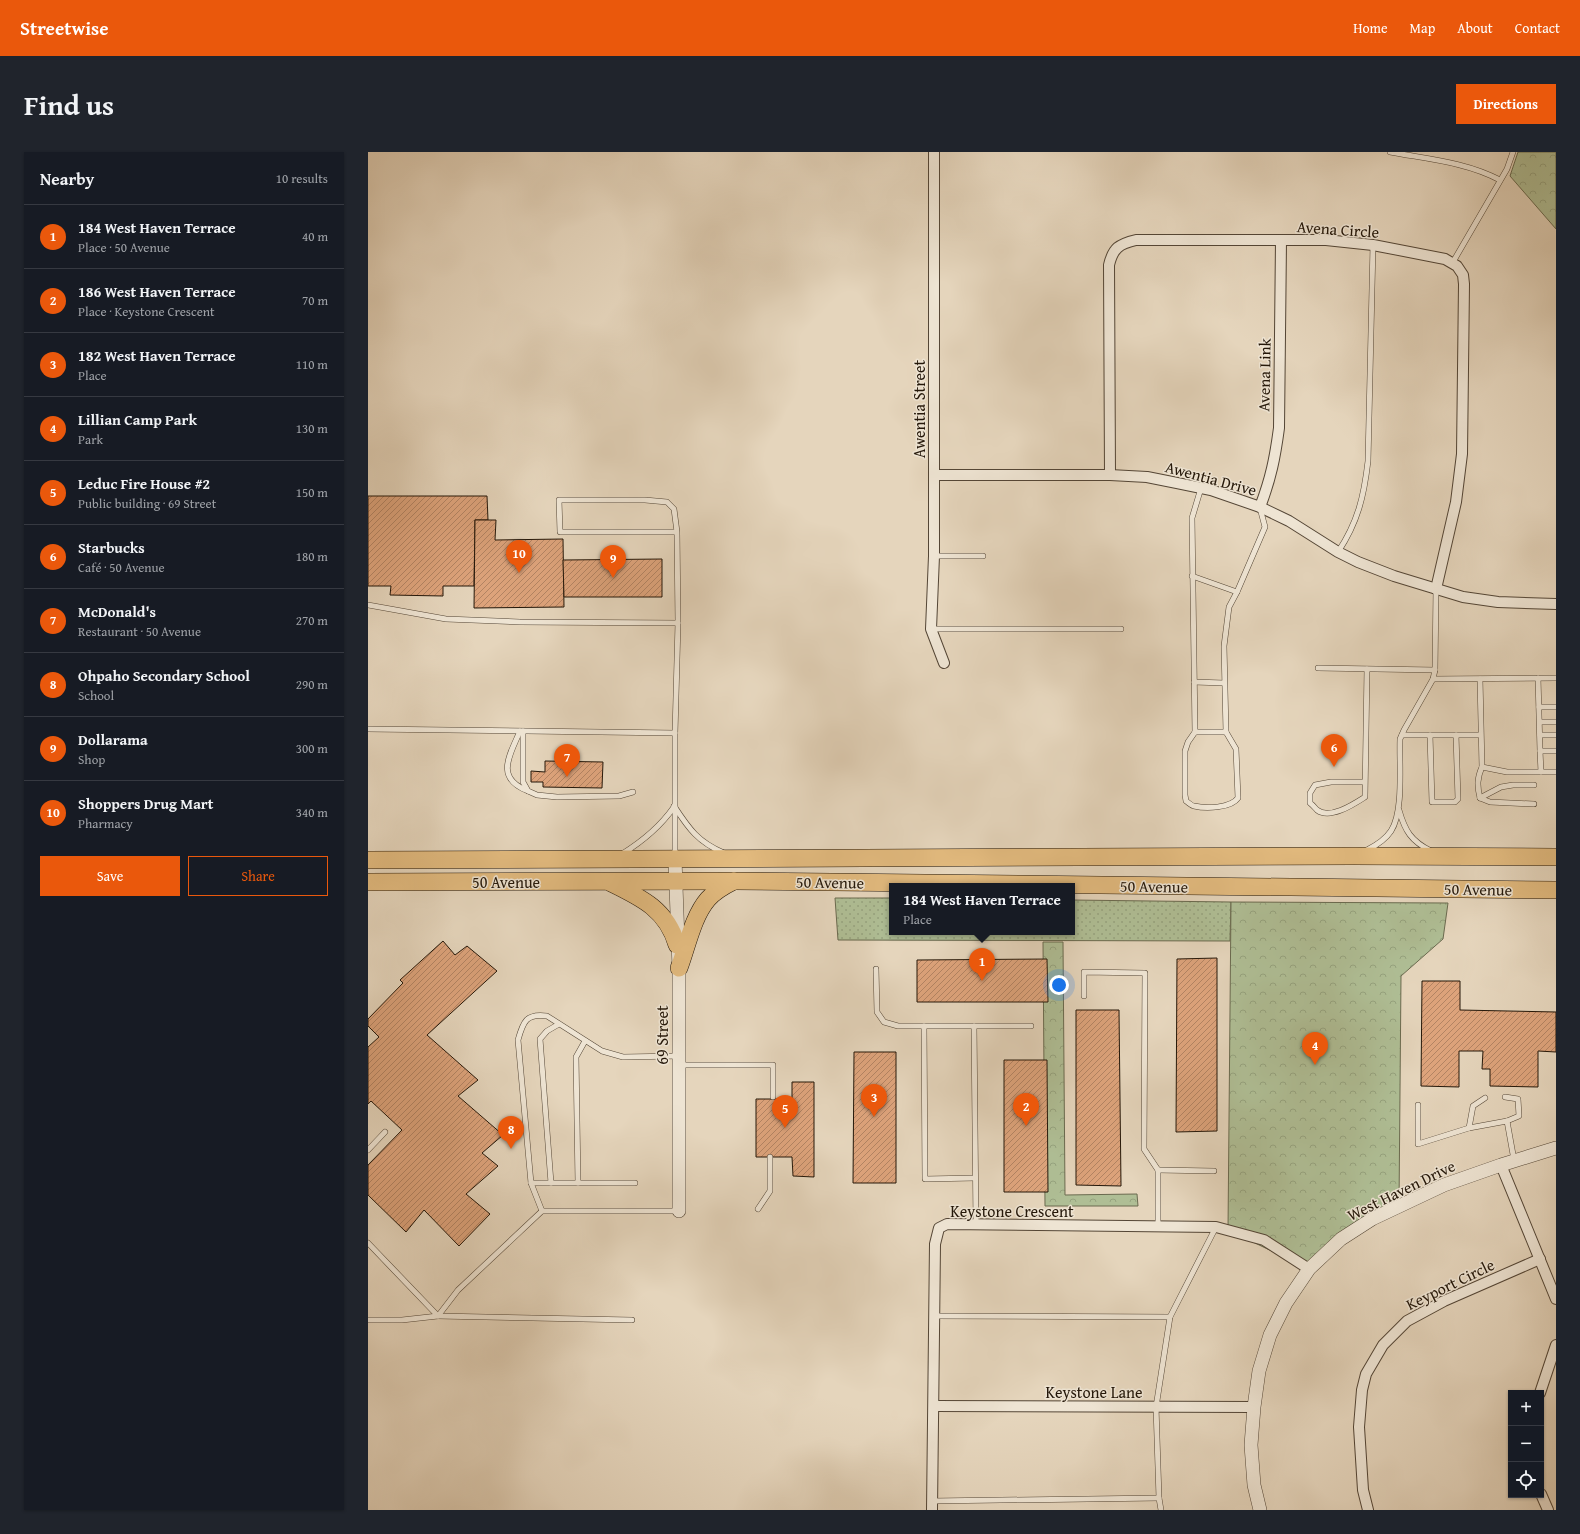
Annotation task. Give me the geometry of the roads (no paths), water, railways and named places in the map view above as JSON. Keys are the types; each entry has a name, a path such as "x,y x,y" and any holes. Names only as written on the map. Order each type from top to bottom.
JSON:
{"main road":[{"name":"50 Avenue","path":"376,858 675,859 1354,856 1556,857"},
{"name":"50 Avenue","path":"368,882 734,881 917,883"},
{"path":"679,968 697,918 703,907 716,892 734,881"},
{"path":"607,882 636,896 654,908 670,927 677,945"},
{"name":"50 Avenue","path":"1075,885 1556,890"}],"street":[{"name":"Awentia Street","path":"934,152 934,556 931,629 944,663"},
{"name":"Avena Circle","path":"1110,475 1109,265 1115,250 1120,245 1136,240 1326,240 1373,245 1436,256 1453,262"},
{"name":"Avena Link","path":"1260,507 1270,481 1276,454 1279,428 1281,241"},
{"path":"1436,589 1456,502 1462,454 1464,284 1463,275 1453,262"},
{"name":"Awentia Drive","path":"934,474 1110,475 1147,477 1201,488 1260,507 1289,522 1338,552 1358,562 1394,576 1463,597 1498,602 1556,604"},
{"name":"69 Street","path":"675,859 679,968 679,1211"},
{"name":"West Haven Drive","path":"1260,1510 1254,1485 1251,1445 1259,1371 1270,1336 1286,1303 1309,1269 1341,1239 1372,1219 1444,1185 1556,1148"},
{"path":"1508,1163 1540,1259 1556,1299"},
{"name":"Keystone Crescent","path":"932,1505 935,1244 940,1228 946,1224 1216,1227 1264,1240 1309,1269"},
{"name":"Keyport Circle","path":"1368,1510 1363,1490 1359,1427 1362,1390 1366,1374 1383,1345 1407,1321 1444,1301 1540,1259"},
{"path":"1541,1390 1556,1345"},
{"name":"Keystone Lane","path":"934,1406 1254,1407"},
{"path":"1543,1498 1548,1510"}],"lane":[{"path":"1390,152 1470,167 1486,172 1500,180"},
{"path":"1453,262 1507,170 1513,152"},
{"path":"1338,552 1354,527 1365,485 1368,461 1373,245"},
{"path":"1201,488 1192,518 1195,732 1188,742 1185,751 1186,801 1193,806 1224,807 1235,802 1238,798 1236,750 1226,732 1224,646 1229,607 1266,527 1260,507"},
{"path":"675,859 674,806 678,623 677,532 674,510 667,502 645,500 559,500 560,532 677,532"},
{"path":"934,556 983,556"},
{"path":"1192,576 1237,592"},
{"path":"1436,589 1435,670 1433,679 1402,735 1400,749 1399,809 1402,821 1411,838 1420,845 1442,856"},
{"path":"368,605 446,619 520,622 678,623"},
{"path":"931,629 1121,630"},
{"path":"1318,668 1435,670"},
{"path":"1365,782 1331,782 1315,785 1310,793 1310,803 1318,811 1342,811 1365,797 1367,669"},
{"path":"1538,678 1541,772"},
{"path":"1433,679 1556,678"},
{"path":"1480,679 1480,735 1482,767 1478,776 1477,787 1480,798"},
{"path":"1194,682 1224,683"},
{"path":"1539,706 1556,707"},
{"path":"1540,722 1556,722"},
{"path":"368,730 675,733"},
{"path":"522,731 508,760 507,771 509,778 517,787 550,797 619,796 633,792"},
{"path":"522,731 523,782 528,791 533,793"},
{"path":"1195,732 1226,732"},
{"path":"1402,735 1480,735"},
{"path":"1430,735 1432,802 1446,803 1455,802 1458,799 1456,735"},
{"path":"1540,735 1556,735"},
{"path":"1540,751 1556,751"},
{"path":"1482,767 1507,772 1556,772"},
{"path":"1480,798 1501,787 1513,785 1534,785"},
{"path":"1480,798 1490,802 1534,804"},
{"path":"674,806 688,828 700,840 727,854 746,858"},
{"path":"614,859 643,840 665,820 674,806"},
{"path":"1354,856 1378,844 1386,838 1392,830 1399,809"},
{"path":"876,969 877,1012 884,1022 898,1026 1030,1026"},
{"path":"1084,996 1084,972 1145,973 1144,1149 1158,1170 1158,1226"},
{"path":"542,1211 531,1183 518,1040 521,1027 527,1019 537,1015 547,1016 585,1041 602,1050 623,1057 773,1065 773,1097"},
{"path":"551,1183 540,1039 547,1031 559,1024"},
{"path":"924,1026 925,1179 975,1178"},
{"path":"974,1026 976,1224"},
{"path":"578,1183 576,1057 585,1041"},
{"path":"1418,1105 1418,1144 1469,1128 1507,1121 1520,1116 1518,1100 1505,1097"},
{"path":"1469,1128 1473,1106 1485,1098"},
{"path":"1507,1121 1508,1163"},
{"path":"368,1150 385,1132"},
{"path":"758,1209 770,1190 770,1157"},
{"path":"1158,1170 1214,1171"},
{"path":"531,1183 635,1183"},
{"path":"438,1316 458,1290 542,1211 679,1211"},
{"path":"1161,1510 1159,1498 1156,1407 1170,1317 1216,1227"},
{"path":"368,1244 438,1316"},
{"path":"368,1320 402,1320 438,1316 632,1320"},
{"path":"934,1316 1170,1317"},
{"path":"932,1505 1159,1498"}],"place":[{"name":"Shoppers Drug Mart","path":"519,573"},
{"name":"Dollarama","path":"613,578"},
{"name":"Starbucks","path":"1334,767"},
{"name":"McDonald's","path":"567,777"},
{"name":"184 West Haven Terrace","path":"982,981"},
{"name":"Lillian Camp Park","path":"1315,1065"},
{"name":"182 West Haven Terrace","path":"874,1117"},
{"name":"186 West Haven Terrace","path":"1026,1126"},
{"name":"Leduc Fire House #2","path":"785,1128"},
{"name":"Ohpaho Secondary School","path":"511,1149"}]}
